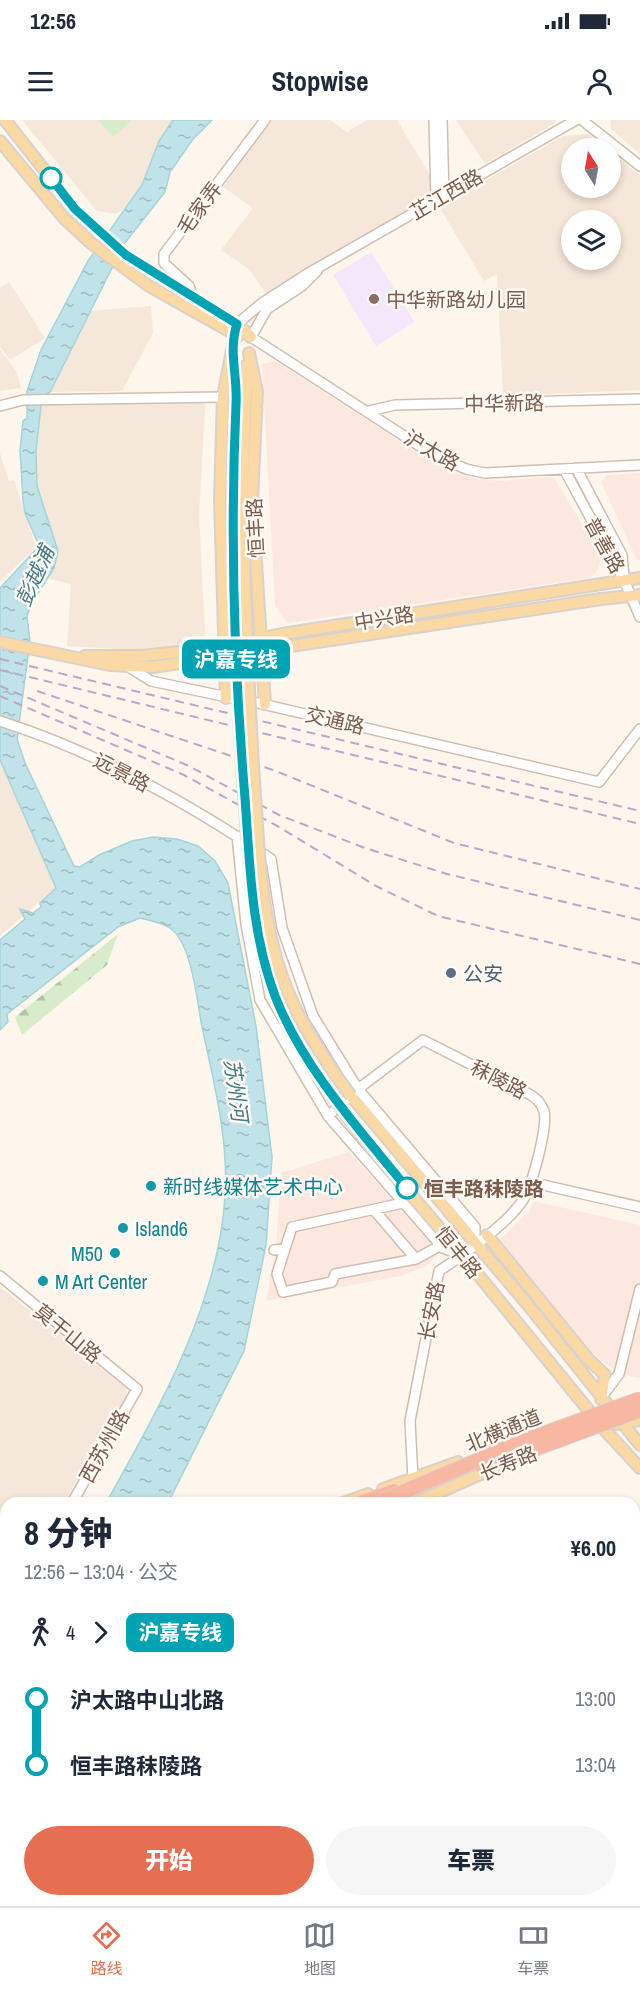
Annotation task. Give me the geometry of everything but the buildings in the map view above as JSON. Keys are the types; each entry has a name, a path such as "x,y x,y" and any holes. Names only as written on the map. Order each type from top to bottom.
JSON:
{"highway":[{"name":"北横通道","path":"397,1497 523,1441 640,1399"},
{"name":"北横通道","path":"401,1497 640,1410"},
{"path":"620,1423 640,1418"},
{"path":"375,1497 409,1483 439,1477"}],"main road":[{"name":"沪太路","path":"4,120 75,209 126,255 237,324 251,337"},
{"name":"沪太路","path":"0,141 64,218 119,266 233,336 251,337"},
{"name":"恒丰路","path":"226,698 220,499 223,398 237,324"},
{"name":"恒丰路","path":"251,337 244,392 237,500 262,901 276,958 297,1012 341,1083 640,1445"},
{"name":"恒丰路","path":"231,351 237,393 238,719 253,902 269,978 285,1018 317,1074 603,1428 640,1468"},
{"name":"恒丰路","path":"249,353 257,392 252,500 265,704"},
{"name":"中兴路","path":"129,662 262,638 640,578"},
{"name":"中兴路","path":"129,662 223,658 635,596"},
{"name":"交通路","path":"0,642 73,657 129,662"},
{"path":"487,1235 588,1359 605,1375 601,1399"},
{"path":"514,1290 523,1281"},
{"name":"长寿路","path":"362,1497 409,1483 592,1413 640,1399"},
{"name":"长寿路","path":"430,1497 503,1465 620,1423"}],"street":[{"name":"毛家弄","path":"192,295 189,286 164,263 164,254 265,120"},
{"path":"434,120 440,196"},
{"path":"440,196 442,120"},
{"name":"芷江西路","path":"237,324 262,303 440,196 576,120"},
{"path":"582,120 640,166"},
{"name":"芷江西路","path":"251,337 267,309 302,286 317,271"},
{"name":"沪太路","path":"251,337 369,411 432,454 466,469 505,474 640,465"},
{"path":"0,406 24,400 223,398"},
{"name":"中华新路","path":"369,411 394,405 640,399"},
{"name":"普善路","path":"576,468 622,555 624,580"},
{"name":"普善路","path":"564,469 624,580"},
{"path":"624,580 640,604"},
{"path":"635,596 640,617"},
{"name":"交通路","path":"129,662 151,681 226,698 265,704 599,782 640,729"},
{"name":"远景路","path":"0,721 109,764 237,836 271,859 282,928 306,1002 358,1089 475,1227 475,1245"},
{"path":"237,836 246,924 260,1000 328,1116 441,1245 462,1255"},
{"name":"秣陵路","path":"328,1116 358,1089 423,1040 529,1094 541,1104 545,1120 530,1182"},
{"path":"530,1182 640,1207"},
{"name":"长安路","path":"409,1483 410,1421 439,1271 487,1235 523,1200 530,1182"},
{"path":"403,1203 292,1227 277,1274 283,1292 332,1282 335,1274 416,1259 441,1245"},
{"path":"374,1210 416,1259"},
{"path":"274,1250 285,1249"},
{"name":"莫干山路","path":"0,1276 137,1389"},
{"path":"601,1399 619,1374 640,1289"},
{"name":"西苏州路","path":"75,1497 137,1389"}],"shaded area":[{"path":"22,120 173,120 159,141 142,185 123,210 116,214 97,211"},
{"path":"270,120 330,120 347,132 367,120 397,120 439,190 267,295 249,269 221,250 253,208 223,187"},
{"path":"456,120 556,120 555,123 485,164"},
{"path":"610,120 640,120 640,154 611,129"},
{"path":"588,134 593,138 561,138 561,198 621,198 621,160 640,175 640,390 503,396 497,274 484,281 439,207 563,136"},
{"name":"中华新路幼儿园","path":"371,252 415,322 376,346 333,275"},
{"path":"9,282 45,338 10,360 0,347 0,288"},
{"path":"151,306 153,333 122,391 50,392 90,311"},
{"path":"0,349 17,373 21,388 0,391"},
{"path":"275,361 431,461 452,472 478,479 500,481 548,477 555,479 601,556 598,570 590,578 287,623 275,606 262,364"},
{"path":"206,393 199,514 205,632 201,646 165,652 67,646 71,584 46,578 54,568 57,545 37,486 36,450 42,397"},
{"path":"0,453 9,481 14,480 36,547 0,582"},
{"path":"640,473 640,561 636,558 601,482 607,475"},
{"path":"0,762 56,888 0,936"},
{"path":"349,1152 440,1253 426,1266 401,1276 266,1301 276,1246 281,1173"},
{"path":"533,1201 640,1225 640,1378 619,1374 587,1349 499,1245 500,1239 529,1212"},
{"path":"0,1287 126,1388 127,1398 68,1497 0,1497"}],"green space":[{"path":"98,120 132,120 113,137"},
{"path":"118,934 107,965 22,1035 15,1017"}],"water":[{"path":"173,120 212,120 193,139 170,172 165,192 124,244 50,392 42,397 36,450 37,486 58,551 54,568 33,601 27,616 30,641 17,739 25,763 74,866 80,867 99,855 132,841 153,837 177,839 198,846 215,861 228,883 256,1026 272,1157 266,1245 244,1351 171,1497 109,1497 165,1394 198,1317 211,1278 220,1238 225,1197 225,1153 195,985 183,945 170,928 140,918 118,927 7,1014 8,1022 0,1030 0,940 25,919 20,909 33,913 41,907 40,903 56,888 0,760 0,588 39,546 25,513 20,451 23,421 27,418 27,391 41,350 88,261 142,185 159,141"}],"railway":[{"path":"0,659 640,811"},
{"path":"0,670 640,824"},
{"path":"0,686 189,766 279,815 365,848 447,874 640,920"},
{"path":"37,691 273,770 454,843 640,889"},
{"path":"0,696 184,775 279,827 376,886 438,916 640,964"}],"bus line":[{"name":"沪嘉专线","path":"51,178 75,209 126,255 237,324 231,351 237,393 232,500 237,696 256,922 269,978 293,1034 317,1074 407,1188"}],"place":[{"name":"中华新路幼儿园","path":"374,299"},
{"name":"公安","path":"451,973"},
{"name":"新时线媒体艺术中心","path":"151,1186"},
{"name":"恒丰路秣陵路","path":"407,1188"},
{"name":"Island6","path":"123,1228"},
{"name":"M50","path":"115,1253"},
{"name":"M Art Center","path":"43,1281"}],"water label":[{"name":"彭越浦","path":"35,576"},
{"name":"苏州河","path":"236,1090"}]}
